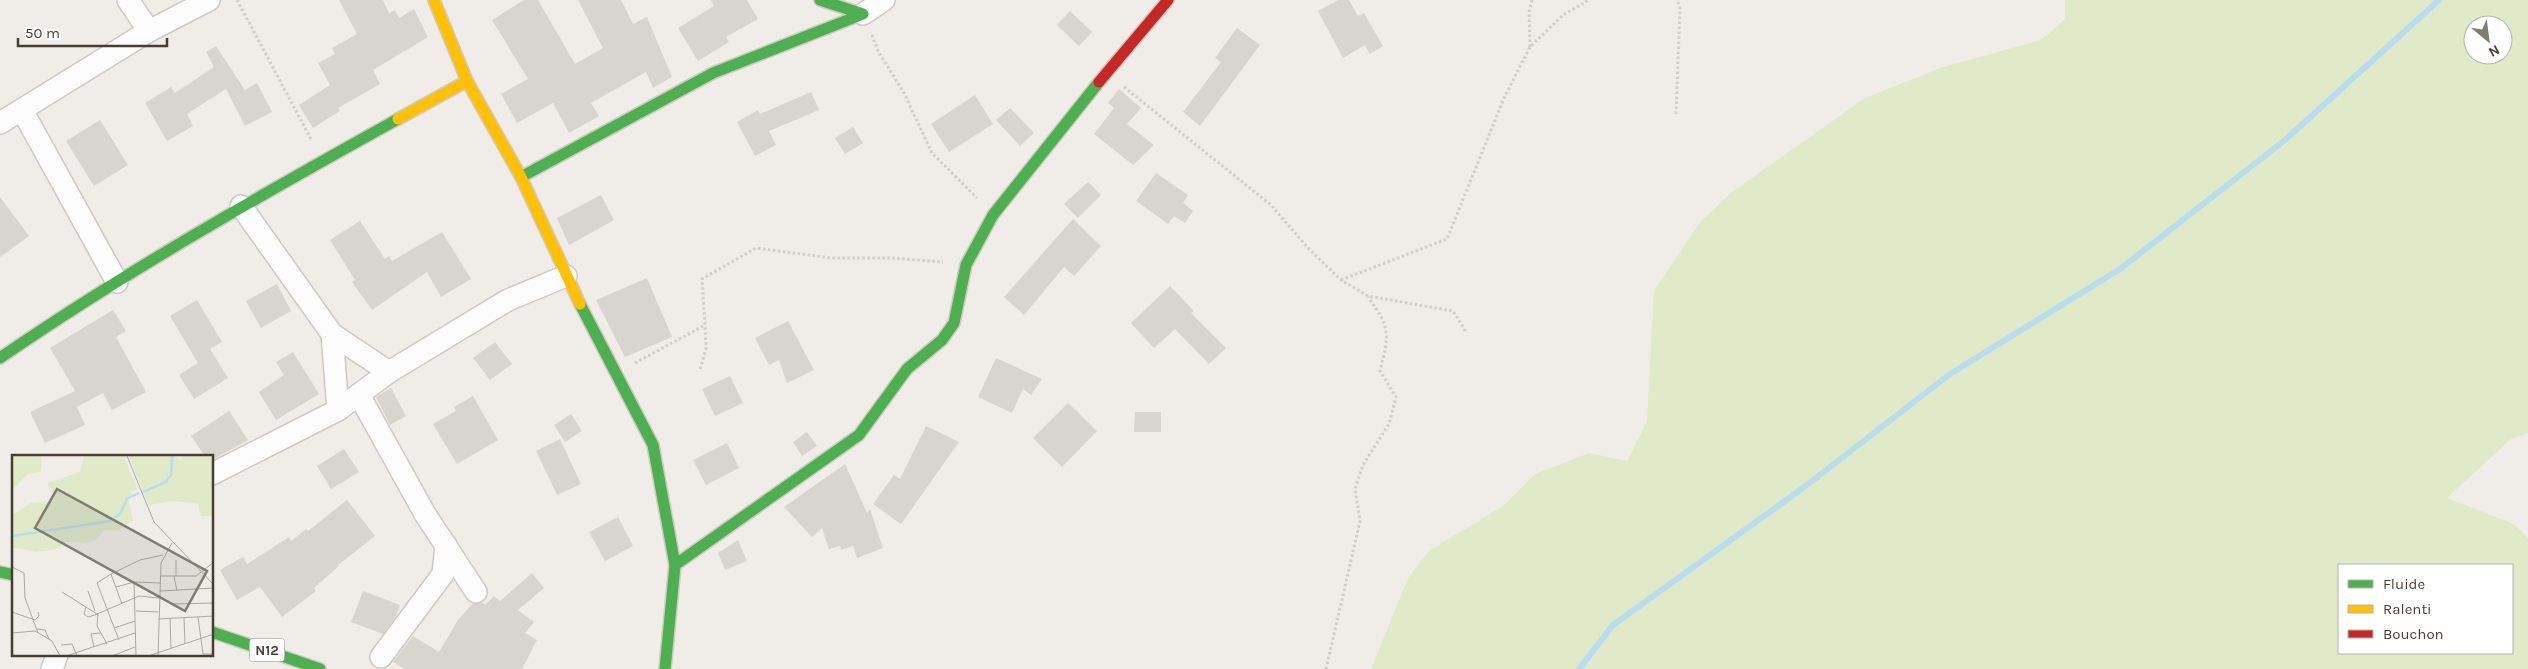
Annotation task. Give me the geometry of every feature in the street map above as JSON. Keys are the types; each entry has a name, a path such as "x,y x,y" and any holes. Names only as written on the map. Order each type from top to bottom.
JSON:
{"street":[{"path":"128,0 149,31"},
{"path":"0,123 149,31 209,0"},
{"path":"434,0 467,80 521,177 566,276 653,444 675,566 665,669"},
{"path":"820,0 863,14"},
{"path":"521,177 713,73 863,14 884,0"},
{"path":"675,566 859,435 907,369 942,340 954,323 966,265 992,215 1106,73 1168,0"},
{"path":"0,358 117,282 241,206 467,80"},
{"path":"22,110 117,282"},
{"path":"241,206 332,334 389,372"},
{"path":"214,473 338,410 389,372 508,300 566,276"},
{"path":"332,334 338,410"},
{"path":"360,395 425,514 476,592"},
{"path":"381,657 444,574 446,545"},
{"name":"N12","path":"214,633 320,669"},
{"path":"52,669 57,656"}],"path":[{"path":"237,0 312,141"},
{"path":"1530,47 1529,12 1532,0"},
{"path":"1341,280 1447,239 1504,98 1530,47 1563,16 1590,0"},
{"path":"1676,114 1680,8 1677,0"},
{"path":"863,14 878,51 904,93 932,153 992,215"},
{"path":"1106,73 1270,205 1308,248 1341,280 1368,296 1453,311 1466,332"},
{"path":"700,369 706,349 702,279 756,248 831,258 891,258 966,265"},
{"path":"1326,669 1360,521 1355,489 1363,465 1389,424 1396,396 1380,371 1388,340 1383,317 1368,296"},
{"path":"616,373 705,325"}],"green space":[{"path":"2065,0 2528,0 2528,433 2511,439 2447,498 2514,524 2528,538 2528,669 1371,669 1408,578 1430,550 1503,506 1535,474 1589,453 1627,461 1647,421 1654,290 1701,221 1732,192 1865,98 1943,67 2041,40 2065,19"}],"building":[{"path":"339,0 383,0 389,13 395,10 399,18 414,9 428,37 373,70 380,84 338,108 340,111 313,128 299,105 330,85 318,63 335,54 332,48 357,34"},
{"path":"524,0 538,0 575,64 603,48 578,0 621,0 633,24 647,17 672,77 653,88 646,72 591,103 599,116 569,133 553,103 517,123 501,94 528,79 492,20"},
{"path":"711,0 747,0 758,19 726,37 729,42 698,61 678,28 714,6"},
{"path":"1338,0 1349,0 1358,16 1364,13 1383,46 1370,54 1365,45 1343,58 1318,11"},
{"path":"1070,11 1092,32 1079,46 1057,25"},
{"path":"1237,28 1260,45 1200,126 1183,112 1221,62 1215,58"},
{"path":"216,46 245,90 257,83 272,112 245,126 226,89 187,114 193,126 167,141 145,103 171,87 175,93 214,67 206,52"},
{"path":"1119,89 1141,108 1127,124 1154,145 1133,165 1094,134 1114,108 1108,103"},
{"path":"811,92 819,110 769,131 776,145 755,156 737,122 758,110 760,114"},
{"path":"975,95 993,124 949,152 931,124"},
{"path":"1010,108 1034,133 1020,146 996,120"},
{"path":"100,120 128,165 94,186 66,141"},
{"path":"853,127 863,143 845,154 835,138"},
{"path":"1156,173 1188,195 1183,203 1193,211 1185,223 1174,216 1168,224 1136,201"},
{"path":"1088,182 1101,195 1078,218 1064,204"},
{"path":"601,195 614,220 569,245 557,218"},
{"path":"0,197 29,236 0,257"},
{"path":"1073,219 1101,246 1074,276 1064,267 1024,315 1004,297"},
{"path":"360,221 385,259 389,256 392,261 442,232 471,279 441,297 427,272 372,310 352,282 355,280 330,240"},
{"path":"647,278 672,337 625,357 596,300"},
{"path":"277,284 291,311 261,328 246,301"},
{"path":"1170,286 1194,311 1191,313 1226,348 1209,364 1175,329 1154,348 1131,323"},
{"path":"197,300 222,342 210,349 228,378 194,399 179,375 198,363 170,316"},
{"path":"113,310 126,331 116,337 146,392 112,410 103,393 77,407 85,425 45,443 30,412 75,391 50,348"},
{"path":"788,321 814,370 787,383 779,360 769,365 755,338"},
{"path":"495,342 512,364 490,380 473,358"},
{"path":"293,352 319,394 276,420 259,392 284,375 276,362"},
{"path":"996,358 1042,379 1031,395 1023,389 1012,413 978,397"},
{"path":"730,376 743,403 715,416 702,389"},
{"path":"391,388 406,416 390,425 376,397"},
{"path":"473,396 498,440 457,464 433,424 456,411 454,407"},
{"path":"1068,403 1097,431 1062,467 1033,438"},
{"path":"229,411 248,440 214,459 214,455 204,455 191,436"},
{"path":"1135,412 1161,412 1161,432 1134,432"},
{"path":"571,414 582,431 565,442 554,425"},
{"path":"926,426 959,442 901,524 873,504 894,475 900,479"},
{"path":"807,432 817,446 802,456 793,442"},
{"path":"560,439 581,484 557,495 536,451"},
{"path":"727,443 739,468 706,485 693,460"},
{"path":"344,449 359,472 331,489 317,466"},
{"path":"845,464 867,513 870,509 883,548 857,558 853,546 841,550 840,546 829,549 822,528 812,537 784,507"},
{"path":"347,500 375,536 338,565 314,588 316,591 282,617 260,587 237,600 220,570 243,557 247,564 289,537 291,541 306,529 308,531"},
{"path":"618,517 633,546 605,561 589,532"},
{"path":"738,540 747,561 725,570 718,553"},
{"path":"532,573 544,588 518,610 534,622 525,633 537,640 522,669 405,669 393,662 413,636 439,652 458,620 472,604 483,603 485,605 494,596 500,601"},
{"path":"363,591 400,605 396,616 383,634 351,622"}],"waterway":[{"path":"1579,669 1613,625 1803,488 1950,374 2120,269 2285,140 2439,0"}],"traffic: fast":[{"path":"521,177 713,73 863,14 820,0"},
{"path":"675,565 859,435 907,369 942,340 954,323 966,265 993,215 1099,82"},
{"path":"0,358 147,263 246,204 398,119"},
{"path":"580,304 653,445 675,565 665,669"},
{"path":"0,572 12,575"},
{"path":"214,633 320,669"}],"traffic: slow":[{"path":"434,0 467,81 521,177 580,304"},
{"path":"398,119 467,81"}],"traffic: jam":[{"path":"1099,82 1168,0"}]}
